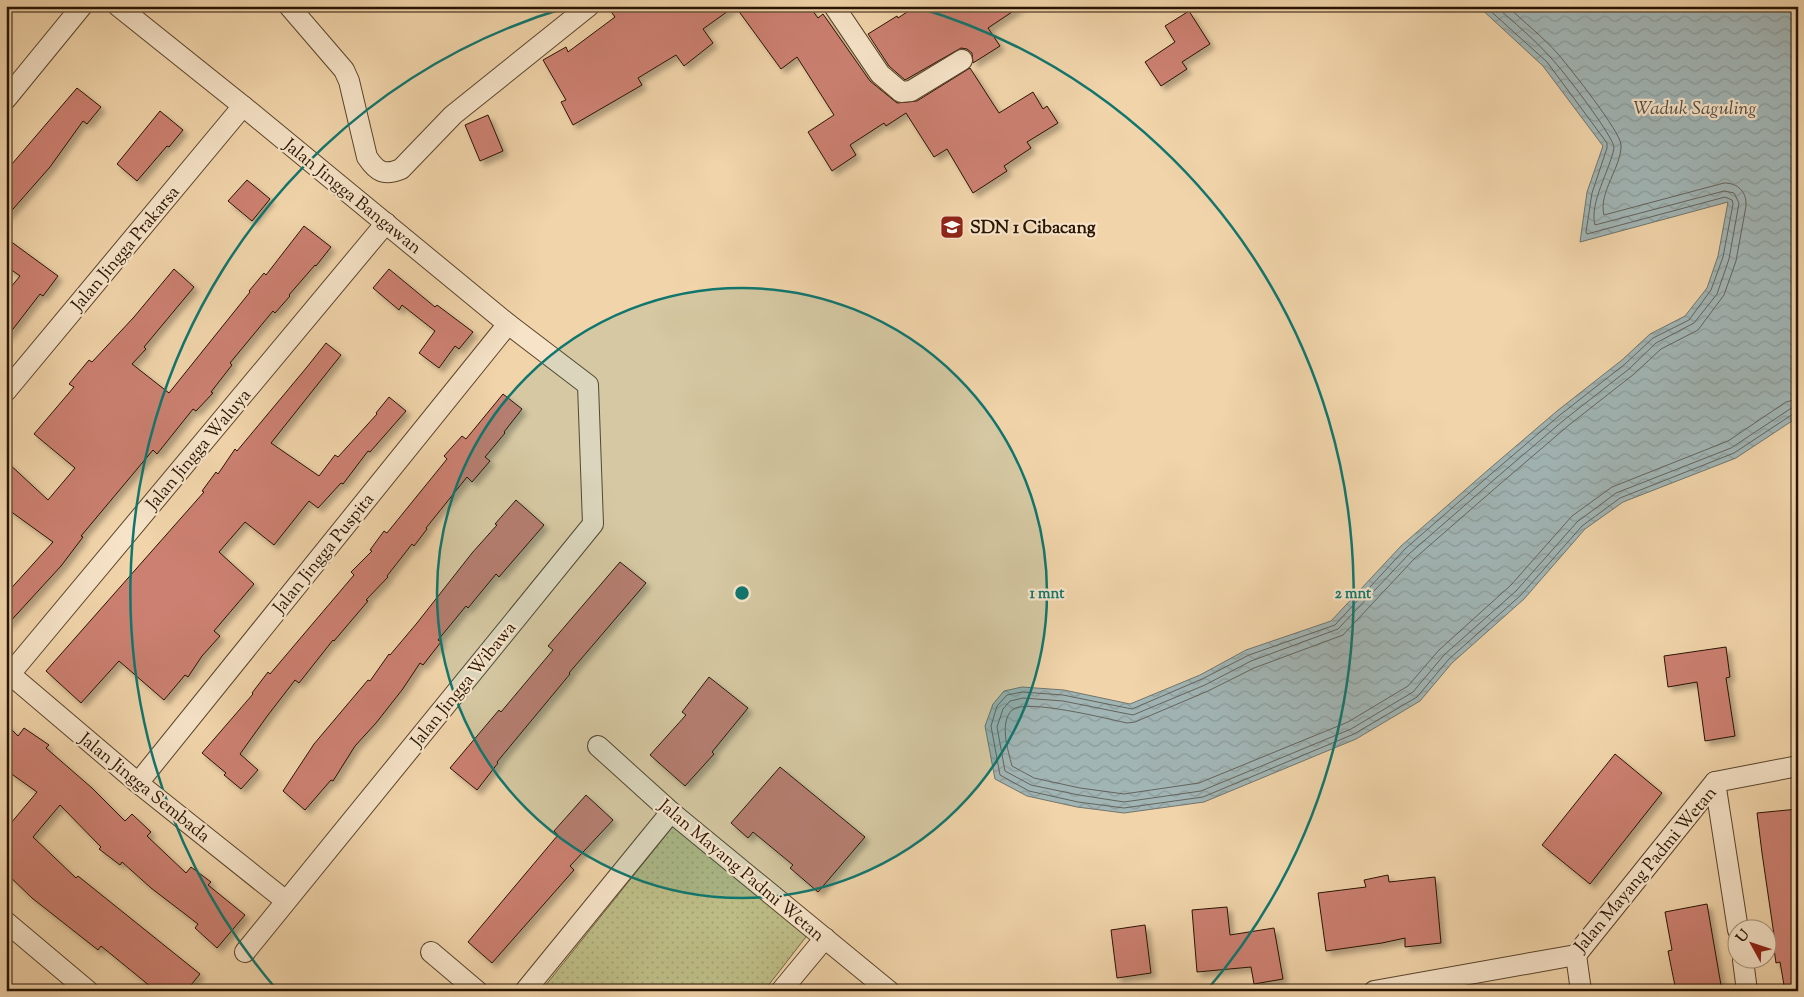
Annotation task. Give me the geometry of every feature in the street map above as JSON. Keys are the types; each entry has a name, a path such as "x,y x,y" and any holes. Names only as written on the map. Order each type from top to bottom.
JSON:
{"street":[{"path":"6,99 82,6"},
{"name":"Jalan Jingga Bangawan","path":"118,6 508,324 588,385"},
{"path":"289,6 344,70 349,81 367,157 374,166 385,173 401,169 453,114 589,6"},
{"path":"834,6 880,74 901,92 911,91 962,60"},
{"name":"Jalan Jingga Prakarsa","path":"6,391 243,106"},
{"name":"Jalan Jingga Waluya","path":"8,673 386,223"},
{"name":"Jalan Jingga Puspita","path":"138,783 508,324"},
{"name":"Jalan Jingga Wibawa","path":"245,952 593,524 588,385"},
{"name":"Jalan Jingga Sembada","path":"8,673 138,783 286,901"},
{"name":"Jalan Mayang Padmi Wetan","path":"598,746 671,812 889,991"},
{"name":"Jalan Mayang Padmi Wetan","path":"1374,991 1416,987 1576,955 1715,782 1798,766"},
{"path":"1715,782 1736,920"},
{"path":"526,991 671,812"},
{"path":"6,922 88,991"},
{"path":"781,991 824,938"},
{"path":"431,952 477,991"},
{"path":"1576,955 1581,991"},
{"path":"1744,970 1747,991"}],"shaded area":[{"path":"674,825 809,933 764,991 541,991"}],"water":[{"name":"Waduk Saguling","path":"1478,6 1798,6 1798,417 1736,458 1623,502 1585,529 1524,599 1452,663 1420,701 1356,739 1204,802 1124,813 1077,807 1027,796 995,779 985,726 993,704 1004,691 1022,687 1064,690 1130,704 1200,675 1246,650 1331,621 1401,546 1557,411 1622,360 1650,334 1685,316 1707,288 1718,256 1728,202 1580,242 1587,192 1603,146 1543,66"}],"building":[{"path":"607,6 735,6 703,29 713,43 684,66 676,55 638,78 642,85 573,125 561,102 566,100 543,60 566,47 568,52 615,17"},
{"path":"735,6 809,6 818,18 823,14 870,81 897,103 917,101 970,68 999,113 1033,92 1043,109 1047,106 1058,123 1027,142 1031,148 1004,166 1007,171 973,193 947,149 934,157 906,113 886,126 884,123 850,145 856,155 832,171 808,132 834,115 797,57 781,69"},
{"path":"916,6 1021,6 988,28 1000,46 973,63 972,53 967,49 961,48 905,80 889,66 868,34"},
{"path":"1189,11 1210,44 1182,62 1187,69 1161,86 1145,62 1175,42 1165,26"},
{"path":"77,88 101,107 87,124 83,121 50,167 6,217 6,171"},
{"path":"160,111 183,130 137,181 117,164"},
{"path":"488,115 503,151 480,161 465,125"},
{"path":"247,180 270,199 252,221 228,201"},
{"path":"304,226 331,247 275,313 273,311 230,363 232,365 211,392 213,393 196,411 193,409 157,454 153,450 81,536 83,537 61,566 6,626 6,594 53,542 6,508 6,461 48,500 75,468 34,434 74,387 69,384 89,360 92,362 134,317 174,269 194,287 132,364 169,393 249,291 264,273 266,275"},
{"path":"6,238 58,276 43,296 40,294 6,338 6,293 20,276 6,266"},
{"path":"389,269 435,307 437,305 473,332 459,349 455,346 439,368 419,353 435,331 402,305 399,310 373,288"},
{"path":"326,343 341,355 271,443 319,476 335,455 338,457 377,414 389,397 406,411 370,452 368,451 343,484 341,483 318,508 309,501 274,545 245,522 219,552 254,584 214,631 220,636 202,656 188,677 185,675 164,700 119,661 81,703 46,671 204,492 202,491 216,472 218,474 235,449 237,451"},
{"path":"503,394 522,409 485,457 490,461 472,482 467,477 414,546 412,544 388,577 366,600 368,601 333,640 299,683 295,680 268,715 240,754 258,770 241,789 224,775 226,773 202,753 253,694 268,672 270,674 354,575 351,572 372,551 370,550 384,531 387,533 447,459 444,456 462,436 466,439"},
{"path":"516,500 544,525 499,577 496,574 468,608 466,606 438,640 441,642 423,665 420,663 402,690 355,746 333,781 331,780 305,810 283,791 314,744 368,680 370,681 389,654 417,623"},
{"path":"620,562 646,583 569,673 497,762 477,790 450,768 499,710 501,712 553,650 548,646"},
{"path":"1726,647 1730,677 1726,678 1735,736 1705,741 1697,682 1668,687 1664,656"},
{"path":"709,677 748,708 712,752 714,754 685,786 650,755 686,715 682,712"},
{"path":"6,724 18,736 24,728 49,745 46,748 92,788 125,821 132,814 151,832 147,836 186,873 191,867 211,882 208,885 245,915 217,948 195,928 198,924 151,888 122,862 120,865 99,849 101,847 60,805 33,837 76,878 78,876 200,974 186,991 156,991 101,946 98,950 32,898 6,873 6,829 37,792 6,770"},
{"path":"1615,754 1662,793 1590,884 1542,845"},
{"path":"780,767 865,837 818,892 790,868 793,865 753,832 748,838 731,823"},
{"path":"586,795 613,820 570,866 574,870 492,963 468,942 558,835 554,831"},
{"path":"1798,809 1798,991 1785,991 1780,962 1776,963 1776,920 1772,920 1757,813"},
{"path":"1388,875 1389,882 1435,877 1441,943 1405,947 1405,938 1326,951 1318,893 1366,887 1364,880"},
{"path":"1707,904 1722,991 1676,991 1668,951 1672,950 1665,912"},
{"path":"1227,907 1230,935 1274,928 1283,979 1254,984 1251,967 1197,972 1192,910"},
{"path":"1145,925 1151,973 1117,978 1111,930"}],"place":[{"name":"SDN 1 Cibacang","path":"952,227"}]}
